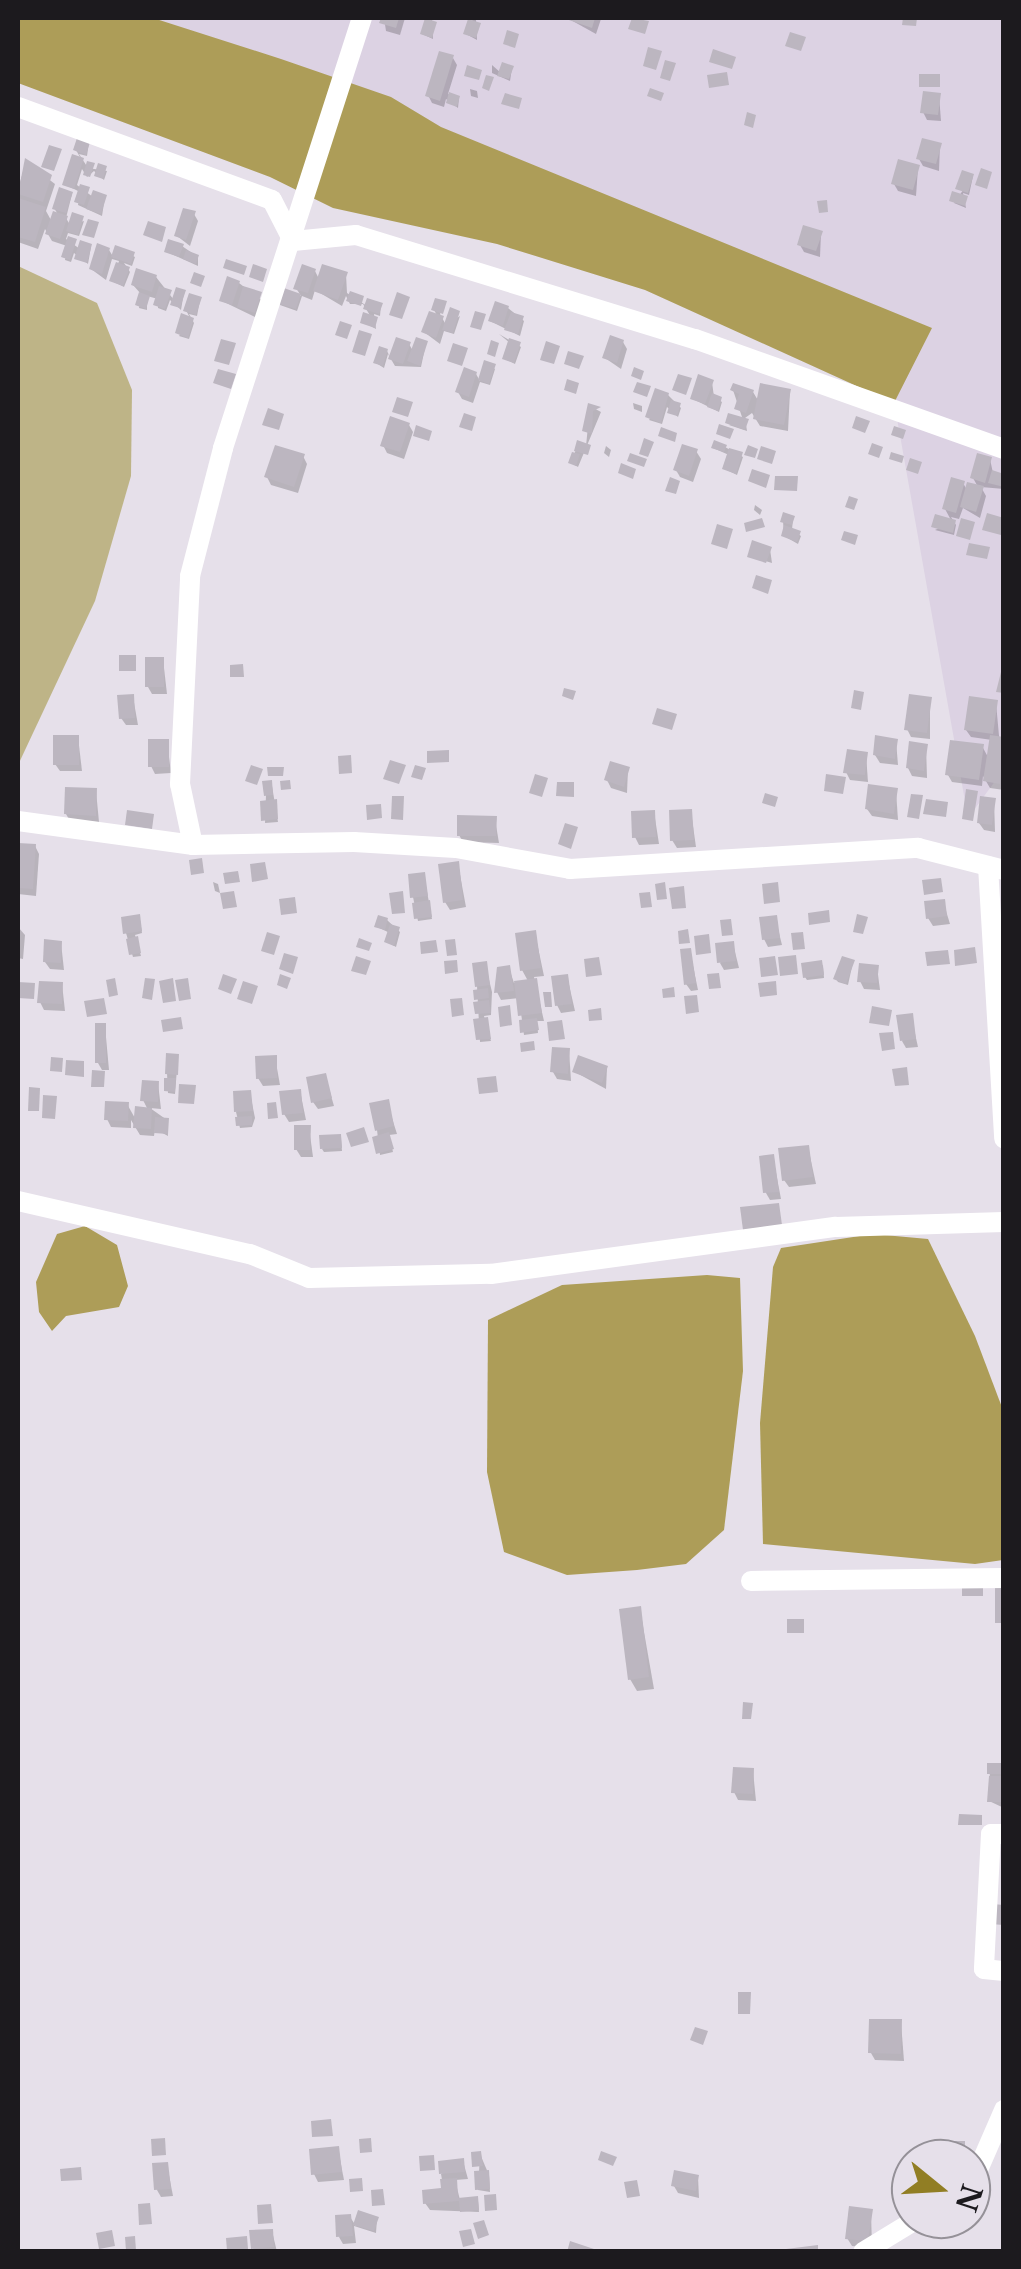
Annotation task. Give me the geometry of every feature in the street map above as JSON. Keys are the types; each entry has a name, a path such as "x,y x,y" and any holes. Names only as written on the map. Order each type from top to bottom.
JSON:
{"street":[{"path":"193,845 180,784 190,576 223,448 360,24"},
{"path":"18,107 272,200 296,231 356,234 695,340 1004,449"},
{"path":"18,820 193,845 371,843 456,848 570,869 680,867 918,848 996,868 1004,1139"},
{"path":"18,1201 250,1254 309,1278 492,1274 836,1227 1004,1222"},
{"path":"751,1581 1004,1578"},
{"path":"1004,1834 991,1834 984,1969 1004,1972"},
{"path":"991,2140 1004,2110"},
{"path":"864,2252 891,2235"}],"shaded area":[{"path":"18,18 153,18 281,59 391,97 441,127 932,328 894,403 645,290 497,244 333,208 270,177 18,83"},
{"path":"138,18 1003,18 1004,769 968,818 877,306"},
{"path":"18,266 97,303 132,390 131,476 95,601 18,765"},
{"path":"85,1226 117,1245 128,1286 119,1307 66,1316 52,1331 39,1312 36,1282 57,1234"},
{"path":"873,1234 928,1239 975,1336 1003,1410 1003,1560 975,1564 763,1544 760,1423 773,1267 781,1248"},
{"path":"707,1275 740,1278 743,1371 724,1530 686,1564 637,1570 567,1575 504,1552 487,1472 488,1320 562,1285"}],"building":[{"path":"381,18 399,18 396,28 379,23"},
{"path":"425,18 437,22 432,38 420,34"},
{"path":"563,18 595,18 592,28"},
{"path":"632,18 649,21 645,34 628,29"},
{"path":"903,18 917,18 916,26 902,25"},
{"path":"468,19 481,23 476,38 463,34"},
{"path":"507,30 519,34 515,48 503,44"},
{"path":"790,32 806,37 801,51 785,46"},
{"path":"648,47 662,51 656,70 643,66"},
{"path":"713,49 736,57 732,69 709,62"},
{"path":"439,51 454,55 440,101 425,96"},
{"path":"665,60 676,63 670,81 660,78"},
{"path":"502,62 514,66 509,79 497,76"},
{"path":"467,65 482,70 479,80 464,76"},
{"path":"727,72 729,85 709,88 707,75"},
{"path":"919,74 940,74 940,87 919,87"},
{"path":"486,75 494,77 489,91 482,88"},
{"path":"650,88 664,93 661,101 647,96"},
{"path":"923,91 941,93 938,115 920,113"},
{"path":"449,92 460,96 457,107 446,103"},
{"path":"505,93 522,98 519,109 501,104"},
{"path":"747,112 756,115 753,128 744,125"},
{"path":"78,135 91,139 86,155 73,150"},
{"path":"922,138 942,143 936,164 916,159"},
{"path":"49,145 62,149 54,171 41,167"},
{"path":"72,154 84,158 74,189 62,185"},
{"path":"25,158 52,175 43,202 18,194"},
{"path":"898,159 920,165 913,190 891,184"},
{"path":"87,161 95,163 90,177 83,175"},
{"path":"98,163 107,166 103,179 94,176"},
{"path":"981,168 992,172 987,189 975,185"},
{"path":"962,170 974,174 968,193 955,189"},
{"path":"80,184 90,187 84,205 74,202"},
{"path":"59,187 73,192 66,213 52,209"},
{"path":"93,190 107,195 101,214 86,209"},
{"path":"952,191 968,196 965,206 949,201"},
{"path":"18,198 46,207 35,242 18,237"},
{"path":"827,200 828,212 819,213 817,201"},
{"path":"183,208 196,211 186,240 174,236"},
{"path":"53,211 68,216 60,239 45,234"},
{"path":"72,212 84,216 78,235 66,231"},
{"path":"88,219 99,222 94,238 82,235"},
{"path":"148,221 166,227 162,242 143,235"},
{"path":"803,225 823,231 816,251 797,245"},
{"path":"68,236 77,239 70,260 61,257"},
{"path":"168,239 184,244 179,257 164,252"},
{"path":"80,240 92,244 87,263 74,259"},
{"path":"97,243 110,248 102,274 89,269"},
{"path":"115,245 135,252 131,264 111,257"},
{"path":"186,250 199,255 196,264 183,259"},
{"path":"226,259 247,266 244,275 223,268"},
{"path":"116,262 130,267 123,286 109,281"},
{"path":"253,264 267,269 263,282 249,277"},
{"path":"302,264 316,269 308,293 293,289"},
{"path":"322,264 348,272 338,300 313,291"},
{"path":"136,268 157,275 152,292 131,285"},
{"path":"194,272 205,276 201,287 190,283"},
{"path":"227,276 240,281 232,305 219,301"},
{"path":"159,286 172,290 165,309 153,305"},
{"path":"243,286 262,292 255,313 237,307"},
{"path":"176,287 186,290 180,308 170,305"},
{"path":"281,287 301,294 296,309 276,303"},
{"path":"350,291 364,296 361,306 346,301"},
{"path":"139,292 150,296 146,309 135,305"},
{"path":"397,292 410,297 402,319 389,315"},
{"path":"189,293 202,297 196,315 183,311"},
{"path":"367,298 383,303 379,314 363,309"},
{"path":"435,298 447,301 443,314 431,310"},
{"path":"495,301 509,306 503,326 488,321"},
{"path":"450,307 460,311 453,333 442,330"},
{"path":"429,311 444,316 436,338 421,332"},
{"path":"475,311 486,314 481,330 470,327"},
{"path":"363,312 378,317 375,328 360,323"},
{"path":"511,312 524,316 518,334 504,330"},
{"path":"181,313 194,318 188,338 175,333"},
{"path":"340,321 352,325 347,339 335,335"},
{"path":"359,330 372,334 365,356 352,352"},
{"path":"610,335 624,340 617,363 602,358"},
{"path":"396,337 411,342 403,364 388,359"},
{"path":"416,337 428,341 420,366 407,361"},
{"path":"509,338 521,342 514,363 502,359"},
{"path":"221,339 236,343 229,365 214,361"},
{"path":"491,340 499,343 495,357 487,354"},
{"path":"546,341 560,346 554,364 540,360"},
{"path":"453,343 468,348 462,366 447,361"},
{"path":"379,346 388,349 383,366 373,363"},
{"path":"568,351 584,356 579,369 564,364"},
{"path":"484,360 496,364 489,384 478,380"},
{"path":"464,367 477,372 469,397 455,392"},
{"path":"634,367 644,371 641,380 631,376"},
{"path":"218,369 236,374 231,389 213,383"},
{"path":"678,374 692,378 686,395 672,390"},
{"path":"698,374 714,380 705,404 690,399"},
{"path":"567,379 579,383 576,394 564,390"},
{"path":"637,382 651,386 647,397 633,392"},
{"path":"733,383 754,390 746,413 734,409 739,394 730,390"},
{"path":"760,383 791,389 784,425 753,419"},
{"path":"655,388 669,393 661,423 645,417"},
{"path":"712,393 722,397 718,411 707,407"},
{"path":"397,397 413,402 408,417 392,412"},
{"path":"671,400 681,403 677,416 667,413"},
{"path":"588,403 601,407 593,411 592,434 582,431"},
{"path":"268,408 284,414 279,430 262,425"},
{"path":"464,413 476,417 472,431 459,427"},
{"path":"728,413 749,419 745,430 725,423"},
{"path":"390,416 410,423 400,452 380,446"},
{"path":"856,416 870,421 865,433 852,428"},
{"path":"719,424 734,429 730,439 716,434"},
{"path":"416,425 432,431 429,441 413,436"},
{"path":"894,426 906,430 903,439 891,435"},
{"path":"661,427 677,433 675,442 658,436"},
{"path":"644,438 654,442 648,457 639,454"},
{"path":"577,440 591,445 588,455 574,451"},
{"path":"714,440 727,445 724,452 711,448"},
{"path":"872,443 883,447 879,458 868,454"},
{"path":"682,444 698,449 689,476 673,470"},
{"path":"275,445 305,454 294,487 264,477"},
{"path":"748,445 758,449 755,458 744,455"},
{"path":"761,446 776,451 772,464 757,459"},
{"path":"729,448 743,452 736,474 722,469"},
{"path":"572,452 580,454 576,466 568,463"},
{"path":"891,452 904,456 902,463 889,459"},
{"path":"630,453 647,459 644,467 627,461"},
{"path":"977,453 992,457 985,483 970,478"},
{"path":"910,458 922,462 918,474 906,470"},
{"path":"621,463 636,469 633,479 618,473"},
{"path":"752,469 770,475 766,488 748,481"},
{"path":"992,470 1004,474 1004,487 988,483"},
{"path":"775,476 798,476 797,491 774,490"},
{"path":"670,477 680,481 676,494 665,491"},
{"path":"951,477 965,481 956,513 942,509"},
{"path":"967,482 984,486 976,512 960,507"},
{"path":"849,496 858,499 854,510 845,507"},
{"path":"783,512 795,516 792,525 780,522"},
{"path":"987,513 1004,518 1001,535 982,530"},
{"path":"935,514 956,520 953,533 931,527"},
{"path":"762,518 765,527 746,532 744,523"},
{"path":"961,518 975,522 970,540 956,536"},
{"path":"717,524 733,529 727,549 711,544"},
{"path":"784,525 801,531 797,542 781,536"},
{"path":"844,531 858,535 855,545 841,540"},
{"path":"752,540 772,547 766,563 747,557"},
{"path":"969,543 990,547 987,559 966,555"},
{"path":"756,575 772,580 768,594 752,588"},
{"path":"119,655 136,655 136,671 119,671"},
{"path":"145,657 164,657 164,687 145,687"},
{"path":"243,664 244,677 230,677 230,665"},
{"path":"1004,668 1004,693 996,692"},
{"path":"564,688 576,691 573,700 562,696"},
{"path":"854,690 864,692 861,710 851,708"},
{"path":"134,694 135,718 119,719 117,695"},
{"path":"909,694 932,697 927,733 904,730"},
{"path":"969,696 998,700 993,734 964,730"},
{"path":"657,708 677,714 672,730 652,724"},
{"path":"53,735 79,735 79,765 53,765"},
{"path":"875,735 898,739 895,759 873,755"},
{"path":"990,735 1004,737 1000,784 983,781"},
{"path":"148,739 169,739 169,767 148,767"},
{"path":"950,740 984,744 979,780 945,775"},
{"path":"909,741 928,744 924,771 906,768"},
{"path":"847,749 868,752 865,775 843,773"},
{"path":"449,750 449,762 427,763 427,751"},
{"path":"351,755 352,773 339,774 338,756"},
{"path":"390,760 406,765 399,784 383,779"},
{"path":"610,761 630,767 624,787 604,780"},
{"path":"251,765 263,769 257,785 245,781"},
{"path":"415,765 426,768 422,780 411,777"},
{"path":"267,767 284,767 283,776 268,776"},
{"path":"535,774 548,778 542,797 529,793"},
{"path":"826,774 846,777 843,794 824,791"},
{"path":"272,780 273,795 264,796 262,781"},
{"path":"290,780 291,789 281,790 280,781"},
{"path":"557,782 574,782 574,797 556,796"},
{"path":"868,784 898,788 894,814 865,809"},
{"path":"65,787 97,788 96,816 64,814"},
{"path":"966,789 978,791 973,821 962,819"},
{"path":"765,793 778,797 775,807 762,803"},
{"path":"911,794 923,795 919,819 907,817"},
{"path":"392,796 404,796 403,820 391,819"},
{"path":"980,796 996,798 992,825 977,823"},
{"path":"277,799 278,819 261,821 260,801"},
{"path":"926,799 948,802 946,817 923,814"},
{"path":"381,804 382,818 367,820 366,805"},
{"path":"692,809 694,840 670,841 669,810"},
{"path":"127,810 154,814 152,829 125,825"},
{"path":"655,810 656,837 632,838 631,811"},
{"path":"457,815 497,816 496,836 457,836"},
{"path":"565,823 578,827 571,849 558,844"},
{"path":"18,843 36,844 33,889 18,888"},
{"path":"202,858 204,873 191,875 189,860"},
{"path":"459,861 463,900 443,903 438,864"},
{"path":"265,862 268,879 252,882 250,864"},
{"path":"238,871 240,882 225,884 223,873"},
{"path":"425,872 428,896 410,898 408,874"},
{"path":"941,878 943,892 924,895 922,880"},
{"path":"665,882 667,899 657,900 655,884"},
{"path":"778,882 780,902 764,904 762,884"},
{"path":"684,886 686,908 672,909 669,888"},
{"path":"234,891 237,907 223,909 220,893"},
{"path":"403,891 405,913 392,914 389,893"},
{"path":"650,892 652,907 641,908 639,893"},
{"path":"295,897 297,913 281,915 279,899"},
{"path":"945,899 947,916 926,919 924,901"},
{"path":"430,900 432,917 414,919 412,903"},
{"path":"829,910 830,922 809,925 808,913"},
{"path":"140,914 142,931 123,934 121,917"},
{"path":"857,914 868,917 863,934 853,932"},
{"path":"378,915 388,918 385,930 374,927"},
{"path":"777,915 780,938 762,940 759,917"},
{"path":"731,919 733,935 722,936 720,920"},
{"path":"390,924 400,927 394,946 384,942"},
{"path":"688,929 690,943 679,944 678,931"},
{"path":"536,930 541,968 520,971 515,933"},
{"path":"267,932 280,936 274,955 261,951"},
{"path":"803,932 805,949 793,950 791,933"},
{"path":"709,934 711,953 696,955 694,936"},
{"path":"138,936 141,953 129,955 126,939"},
{"path":"359,938 372,943 369,951 356,947"},
{"path":"44,939 62,941 61,963 43,962"},
{"path":"455,939 457,955 447,956 445,940"},
{"path":"436,940 438,952 421,954 420,942"},
{"path":"734,941 736,961 717,963 715,943"},
{"path":"975,947 977,963 955,966 954,950"},
{"path":"691,948 696,983 684,985 680,949"},
{"path":"948,950 950,964 927,966 925,952"},
{"path":"284,953 298,957 293,974 279,969"},
{"path":"796,955 798,974 780,976 778,957"},
{"path":"356,956 371,961 366,975 351,971"},
{"path":"775,956 778,975 761,977 759,958"},
{"path":"842,956 855,960 846,984 833,979"},
{"path":"599,957 602,975 586,977 584,959"},
{"path":"457,960 458,972 445,974 444,961"},
{"path":"822,960 824,975 803,978 801,963"},
{"path":"487,961 490,985 475,987 472,963"},
{"path":"859,963 879,965 877,983 857,982"},
{"path":"510,965 514,991 494,993 497,967"},
{"path":"719,973 721,988 709,989 707,974"},
{"path":"223,974 237,979 231,994 218,989"},
{"path":"280,974 291,978 287,989 277,985"},
{"path":"568,974 572,1004 555,1006 551,976"},
{"path":"115,978 118,995 109,997 106,980"},
{"path":"145,978 155,979 152,1000 142,998"},
{"path":"173,978 176,1001 163,1003 159,981"},
{"path":"188,978 191,999 179,1001 175,980"},
{"path":"537,978 542,1013 518,1016 514,981"},
{"path":"39,981 63,982 62,1004 37,1003"},
{"path":"243,981 258,986 252,1004 237,999"},
{"path":"776,981 777,995 760,997 758,983"},
{"path":"18,982 35,983 34,999 18,998"},
{"path":"674,987 675,997 663,998 662,989"},
{"path":"488,988 489,998 474,1000 473,990"},
{"path":"543,992 551,992 552,1007 545,1007"},
{"path":"697,995 699,1012 686,1014 684,996"},
{"path":"104,998 107,1014 87,1017 84,1001"},
{"path":"462,998 464,1015 452,1017 450,999"},
{"path":"489,1000 491,1013 475,1014 473,1002"},
{"path":"510,1005 512,1025 500,1027 498,1007"},
{"path":"872,1006 892,1010 889,1026 869,1023"},
{"path":"601,1008 602,1020 589,1021 588,1010"},
{"path":"913,1013 916,1039 900,1041 896,1015"},
{"path":"181,1017 183,1029 163,1032 161,1020"},
{"path":"488,1017 491,1039 476,1040 473,1019"},
{"path":"537,1018 539,1030 520,1033 519,1020"},
{"path":"562,1020 565,1039 549,1041 547,1022"},
{"path":"95,1023 106,1023 106,1063 95,1063"},
{"path":"893,1032 895,1049 882,1051 879,1033"},
{"path":"534,1041 535,1050 521,1052 520,1043"},
{"path":"552,1047 570,1048 568,1074 550,1072"},
{"path":"166,1053 179,1054 178,1075 165,1074"},
{"path":"277,1055 277,1078 256,1079 255,1056"},
{"path":"578,1055 608,1066 602,1083 572,1072"},
{"path":"51,1057 63,1058 62,1072 50,1071"},
{"path":"66,1060 84,1061 84,1077 65,1075"},
{"path":"907,1067 909,1085 895,1086 892,1069"},
{"path":"92,1070 105,1071 104,1087 91,1087"},
{"path":"326,1073 332,1098 311,1103 306,1077"},
{"path":"496,1076 498,1092 479,1094 477,1078"},
{"path":"164,1078 176,1078 175,1092 164,1091"},
{"path":"142,1080 159,1081 158,1102 140,1101"},
{"path":"179,1084 196,1085 194,1104 178,1103"},
{"path":"29,1087 40,1088 39,1111 28,1111"},
{"path":"301,1089 303,1113 282,1115 279,1091"},
{"path":"251,1090 253,1111 234,1112 233,1091"},
{"path":"43,1095 57,1096 55,1119 42,1118"},
{"path":"389,1099 394,1126 375,1131 369,1103"},
{"path":"105,1101 129,1102 128,1121 104,1120"},
{"path":"276,1102 278,1118 268,1119 267,1103"},
{"path":"135,1106 152,1108 151,1129 133,1128"},
{"path":"252,1116 252,1125 236,1126 235,1117"},
{"path":"155,1117 169,1118 168,1134 154,1133"},
{"path":"294,1125 311,1125 310,1150 294,1150"},
{"path":"364,1127 369,1142 351,1147 346,1133"},
{"path":"389,1132 394,1149 376,1154 372,1137"},
{"path":"341,1134 342,1148 320,1149 319,1135"},
{"path":"809,1145 813,1177 782,1181 778,1148"},
{"path":"774,1154 779,1192 763,1193 759,1156"},
{"path":"779,1203 782,1225 743,1230 740,1207"},
{"path":"962,1584 983,1585 983,1596 962,1596"},
{"path":"995,1585 1004,1585 1004,1623 995,1623"},
{"path":"641,1606 649,1677 628,1680 619,1609"},
{"path":"787,1619 804,1619 804,1633 787,1633"},
{"path":"743,1702 753,1703 751,1719 742,1719"},
{"path":"987,1763 1004,1763 1004,1774 987,1774"},
{"path":"733,1767 754,1768 753,1794 731,1793"},
{"path":"989,1776 1002,1776 1001,1802 987,1802"},
{"path":"959,1814 982,1815 982,1825 958,1825"},
{"path":"992,1904 1004,1905 1004,1925 990,1924"},
{"path":"738,1992 751,1992 750,2014 738,2014"},
{"path":"869,2019 902,2019 901,2054 868,2053"},
{"path":"695,2027 708,2031 703,2045 690,2040"},
{"path":"331,2119 333,2136 312,2137 311,2121"},
{"path":"165,2138 166,2155 152,2156 151,2139"},
{"path":"371,2138 372,2152 360,2153 359,2139"},
{"path":"339,2146 342,2172 311,2175 309,2149"},
{"path":"481,2151 483,2166 472,2167 471,2152"},
{"path":"601,2151 617,2157 613,2166 598,2160"},
{"path":"434,2155 435,2170 420,2171 419,2156"},
{"path":"464,2158 465,2172 439,2174 438,2161"},
{"path":"168,2162 171,2189 154,2190 152,2163"},
{"path":"81,2167 82,2180 61,2181 60,2169"},
{"path":"489,2170 490,2189 475,2190 474,2171"},
{"path":"674,2170 699,2175 696,2191 671,2186"},
{"path":"362,2178 363,2191 350,2192 349,2179"},
{"path":"457,2178 458,2198 478,2196 479,2210 460,2212 459,2201 423,2204 422,2190 441,2188 440,2179"},
{"path":"637,2180 640,2196 627,2198 624,2182"},
{"path":"383,2189 385,2205 372,2206 371,2190"},
{"path":"496,2194 497,2210 485,2211 484,2195"},
{"path":"150,2203 152,2224 139,2225 138,2204"},
{"path":"271,2204 273,2223 258,2224 257,2205"},
{"path":"849,2206 873,2209 868,2241 845,2239"},
{"path":"358,2210 379,2217 374,2231 353,2225"},
{"path":"351,2214 353,2236 336,2237 335,2215"},
{"path":"484,2220 489,2235 478,2239 473,2223"},
{"path":"273,2229 274,2247 251,2249 249,2230"},
{"path":"471,2229 475,2244 463,2247 459,2231"},
{"path":"112,2230 115,2246 99,2249 96,2233"},
{"path":"135,2236 136,2251 126,2251 125,2237"},
{"path":"247,2236 248,2249 227,2251 226,2238"},
{"path":"570,2241 600,2251 600,2252 567,2252"},
{"path":"818,2245 818,2252 786,2252 786,2249"}]}
